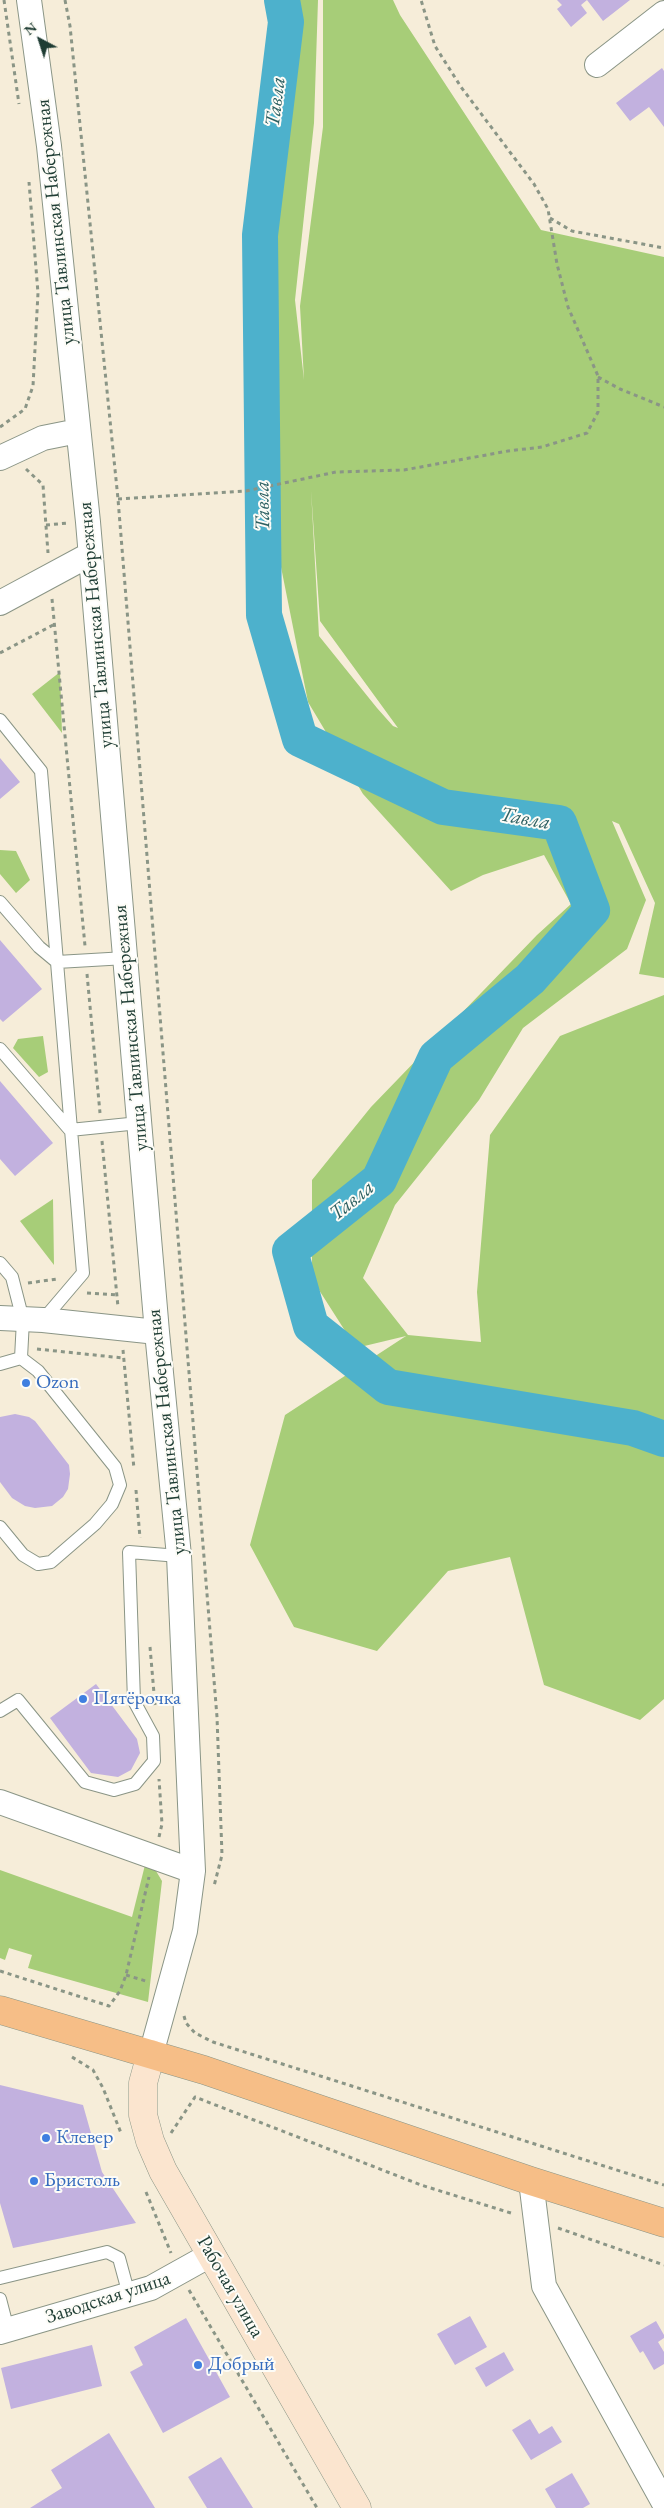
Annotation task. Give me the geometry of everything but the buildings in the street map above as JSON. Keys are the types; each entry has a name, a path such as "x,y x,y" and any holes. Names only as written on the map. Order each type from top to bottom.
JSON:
{"main road":[{"path":"0,2010 151,2054 531,2181 664,2223"}],"street":[{"name":"улица Тавлинская Набережная","path":"29,0 49,146 78,431 126,958 157,1332 179,1556 193,1870 185,1931 151,2054"},
{"path":"597,65 664,13"},
{"path":"6,454 43,438 78,431"},
{"path":"0,603 89,555"},
{"path":"22,1319 157,1332"},
{"path":"0,1802 193,1870"},
{"name":"Рабочая улица","path":"151,2054 144,2083 143,2115 150,2141 163,2171 357,2508"},
{"path":"531,2181 544,2286 664,2502"},
{"name":"Заводская улица","path":"4,2331 152,2288 212,2254"}],"lane":[{"path":"0,720 41,771 83,1273 22,1319"},
{"path":"0,902 39,946 57,962 126,958"},
{"path":"0,1049 70,1130"},
{"path":"70,1130 139,1123"},
{"path":"0,1263 12,1277 22,1319 21,1353 38,1371 115,1467 120,1485 112,1504 95,1524 51,1562 38,1564 23,1555 0,1527"},
{"path":"0,1364 21,1353"},
{"path":"0,1711 18,1700 85,1782 114,1790 135,1784 154,1761 153,1736 134,1700 129,1552 179,1556"},
{"path":"0,2278 107,2252 119,2258 129,2295"},
{"path":"0,2299 4,2331"}],"path":[{"path":"4,0 21,114"},
{"path":"65,0 70,26 118,499 217,1717 222,1855 213,1892"},
{"path":"118,499 246,491 336,472 404,470 508,451 542,447 587,433 598,412 598,376 568,307 557,264 550,218 534,184 461,87 435,46 421,0"},
{"path":"0,427 25,409 33,386 38,293 29,180"},
{"path":"550,218 572,231 664,248"},
{"path":"598,376 620,389 664,407"},
{"path":"6,454 43,484 134,1475"},
{"path":"0,654 55,624"},
{"path":"21,1353 123,1358"},
{"path":"135,1485 142,1553"},
{"path":"150,1640 155,1708"},
{"path":"0,1971 109,2006 120,1991 126,1975 162,1824 159,1776"},
{"path":"126,1975 169,1989"},
{"path":"183,2013 186,2023 195,2033 213,2042 664,2185"},
{"path":"150,2141 173,2132 195,2097 421,2185 536,2221 664,2265"}],"green space":[{"path":"271,0 318,0 314,123 295,300 304,380 300,306 323,127 323,0 393,0 400,15 541,230 664,257 664,978 639,974 655,903 619,824 612,821 646,900 627,949 523,1028 479,1100 395,1205 363,1278 408,1335 481,1342 477,1292 490,1135 560,1036 664,995 664,1699 640,1720 544,1685 510,1557 448,1571 377,1651 294,1627 250,1545 285,1415 406,1336 356,1348 312,1279 312,1180 371,1107 537,935 571,904 544,855 483,875 451,891 363,794 308,702 280,562 245,339 257,157","holes":["311,490 320,621 398,728 393,726 377,708 319,636"]},
{"path":"60,672 62,733 32,694"},
{"path":"0,850 16,851 30,880 16,893 0,874"},
{"path":"43,1036 48,1072 39,1077 13,1048 18,1039"},
{"path":"53,1199 54,1265 20,1221"},
{"path":"145,1865 156,1871 162,1881 148,2002 28,1968 32,1955 9,1948 5,1960 0,1958 0,1870 132,1917"}],"waterway":[{"name":"Тавла","path":"282,0 286,22 260,235 264,615 300,739 443,807 559,823 592,910 530,979 436,1057 379,1180 290,1251 311,1326 388,1387 633,1428 664,1439"}],"place":[{"name":"Ozon","path":"26,1383"},
{"name":"Пятёрочка","path":"83,1699"},
{"name":"Клевер","path":"46,2138"},
{"name":"Бристоль","path":"34,2181"},
{"name":"Добрый","path":"198,2365"}]}
